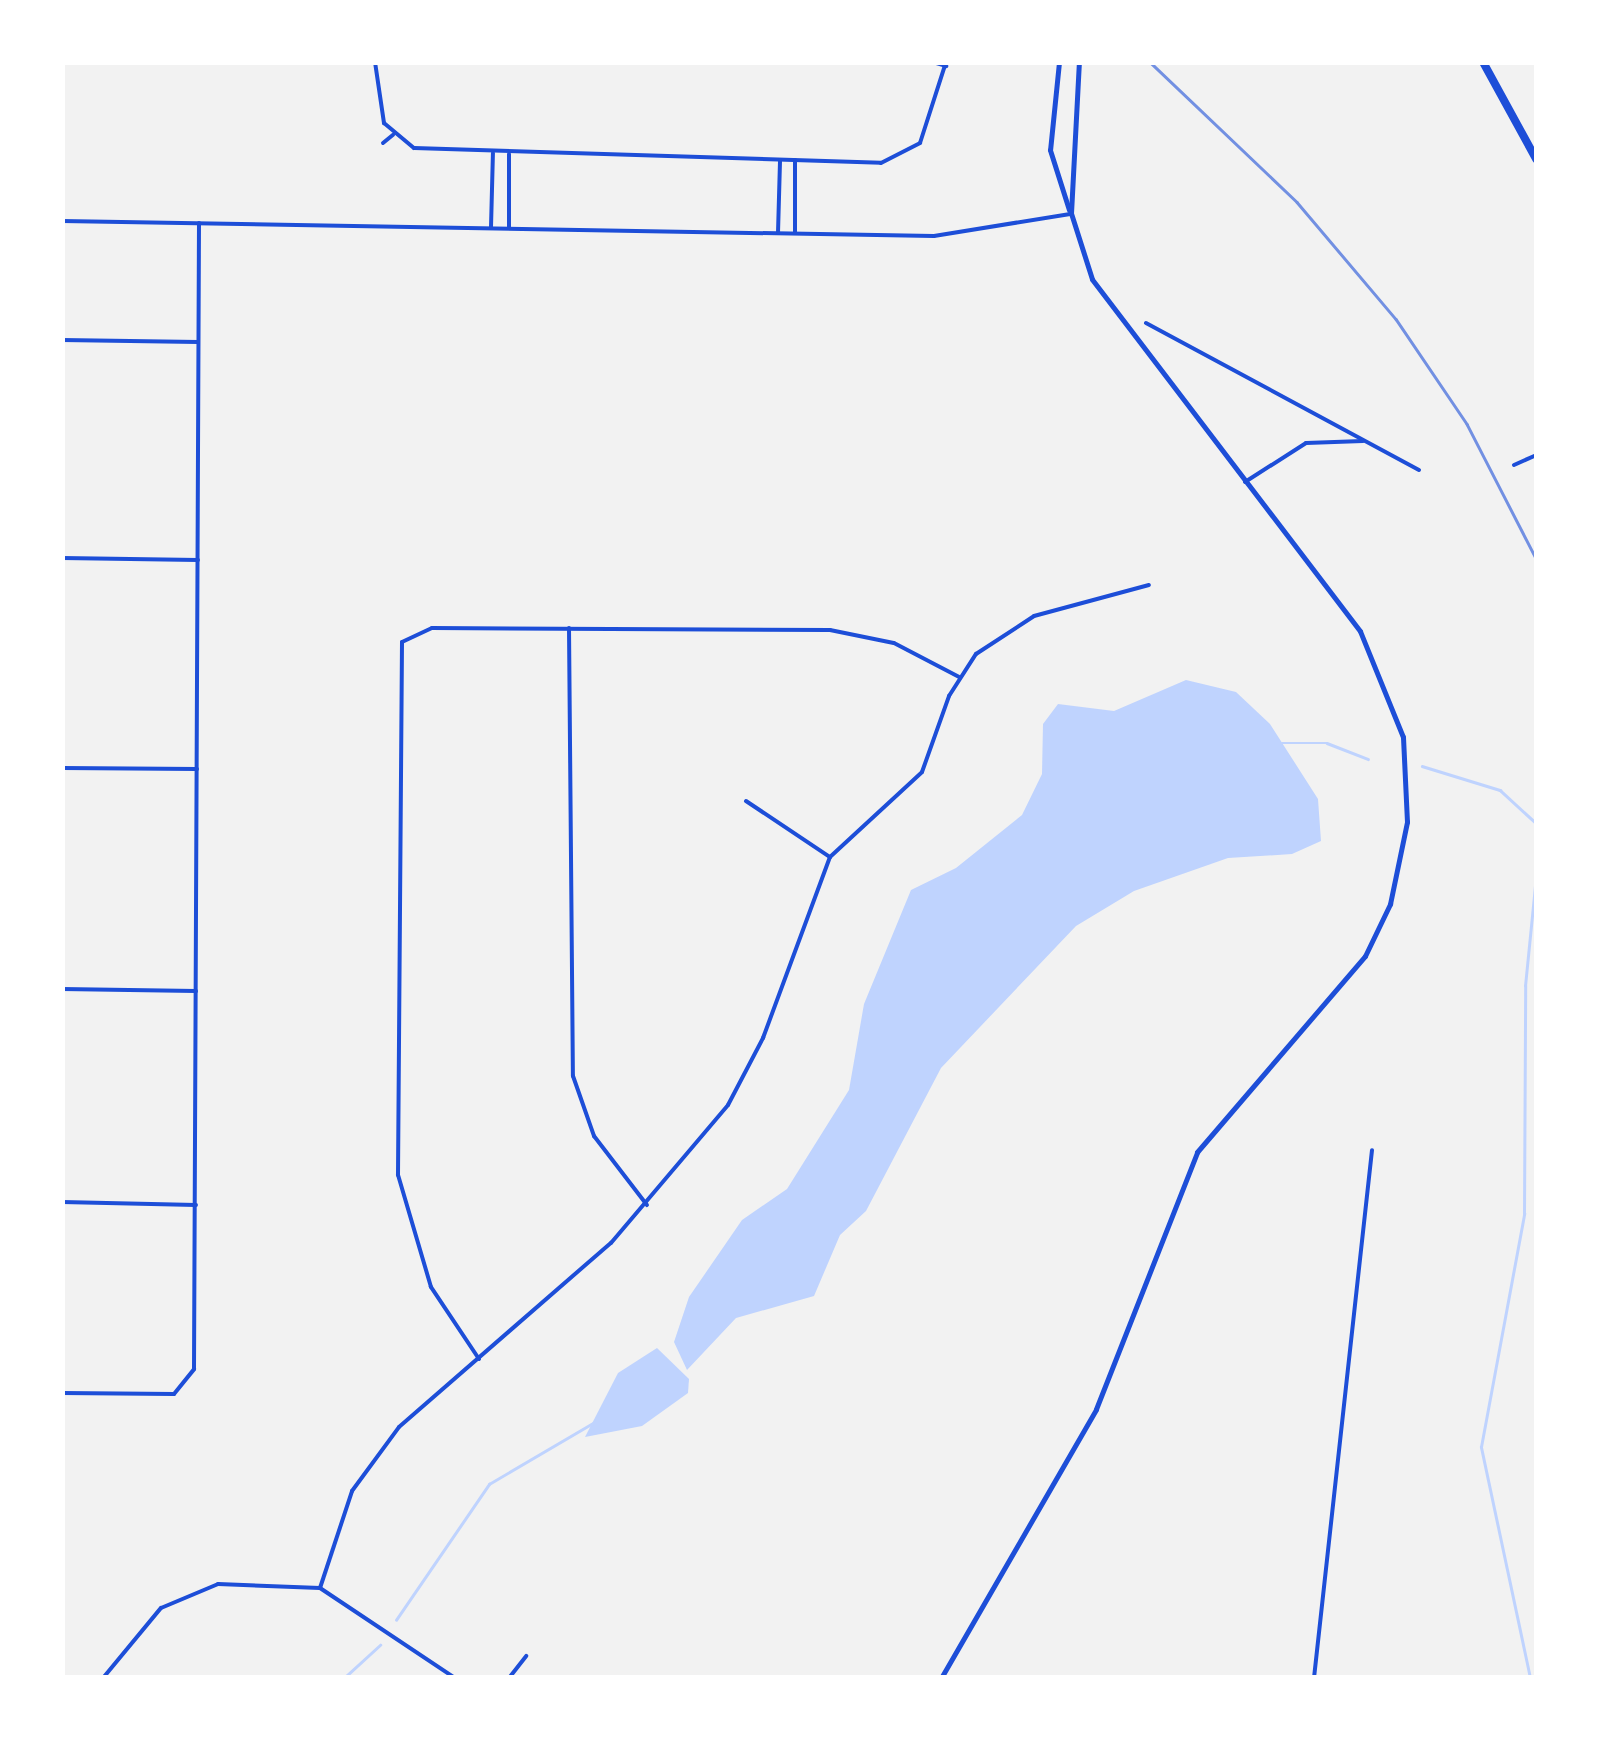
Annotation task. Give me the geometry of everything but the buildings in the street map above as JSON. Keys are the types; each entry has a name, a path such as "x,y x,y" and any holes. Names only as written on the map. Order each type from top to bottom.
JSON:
{"main road":[{"path":"1482,62 1536,159"}],"street":[{"path":"376,62 393,135 414,148 881,163 911,151 936,118 946,64 933,62"},
{"path":"941,1678 1096,1409 1197,1152 1344,987 1396,882 1408,777 1388,687 1350,615 1104,299 1050,150 1059,62"},
{"path":"1071,214 1079,62"},
{"path":"382,143 393,135"},
{"path":"490,227 492,153"},
{"path":"509,154 509,227"},
{"path":"778,233 780,160"},
{"path":"795,233 796,160"},
{"path":"62,221 975,235 1071,214"},
{"path":"62,1393 188,1388 196,1206 198,223"},
{"path":"1146,322 1419,470"},
{"path":"62,340 198,342"},
{"path":"1244,482 1306,443 1366,442"},
{"path":"1514,465 1536,455"},
{"path":"62,558 198,560"},
{"path":"320,1588 338,1523 374,1456 646,1205 745,1076 830,857 922,772 959,677 1018,623 1149,584"},
{"path":"480,1360 430,1288 398,1176 396,658 406,636 423,628 830,630 894,644 959,677"},
{"path":"569,628 573,1076 594,1136 646,1205"},
{"path":"62,768 197,769"},
{"path":"746,801 830,857"},
{"path":"62,989 196,991"},
{"path":"1314,1678 1372,1150"},
{"path":"62,1202 196,1206"},
{"path":"103,1678 150,1617 197,1588 320,1588 455,1678"},
{"path":"509,1678 526,1656"}],"water":[{"path":"1186,680 1236,692 1270,724 1318,799 1321,841 1292,854 1228,858 1134,891 1076,926 941,1068 866,1211 840,1235 814,1296 736,1318 687,1370 674,1342 689,1297 742,1220 787,1189 849,1090 864,1004 911,890 956,868 1022,815 1042,774 1043,724 1058,704 1114,711"},
{"path":"657,1348 689,1379 688,1393 642,1426 585,1437 618,1373"}],"waterway":[{"path":"1282,743 1327,743 1368,759"},
{"path":"1422,766 1500,790 1536,823"},
{"path":"1530,1678 1481,1447 1524,1214 1525,986 1536,875"},
{"path":"396,1620 489,1484 593,1423"},
{"path":"344,1678 380,1645"}],"railway":[{"path":"1150,62 1297,202 1396,319 1467,424 1536,558"}]}
